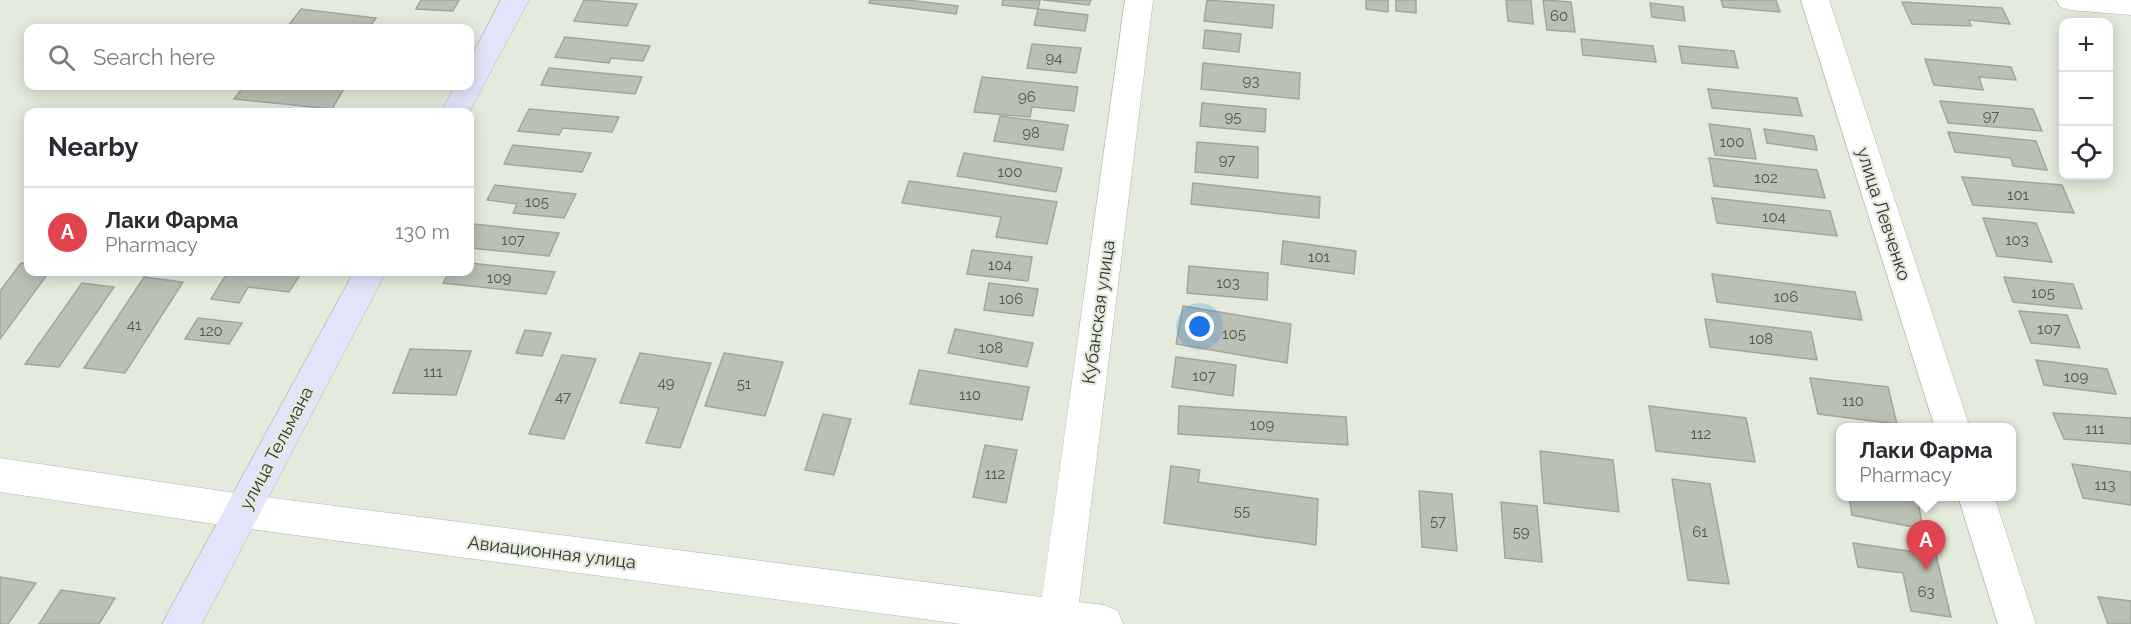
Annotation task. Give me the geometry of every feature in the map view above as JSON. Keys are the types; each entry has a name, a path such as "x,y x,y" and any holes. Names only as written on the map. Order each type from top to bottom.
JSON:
{"street":[{"path":"474,76 515,0"},
{"name":"Кубанская улица","path":"1057,621 1139,0"},
{"name":"улица Левченко","path":"1815,0 1951,423"},
{"path":"2070,0 2131,5"},
{"path":"457,108 466,90"},
{"name":"улица Тельмана","path":"181,624 368,276"},
{"name":"Авиационная улица","path":"0,475 242,511 1057,621 1104,624"},
{"path":"1978,501 2017,624"}],"building":[{"path":"421,0 459,0 453,11 416,9"},
{"path":"584,0 637,4 627,26 574,21"},
{"path":"870,0 908,0 958,6 956,14 869,3"},
{"path":"1003,0 1040,0 1038,9 1002,5"},
{"path":"1043,0 1091,0 1089,5"},
{"path":"1207,0 1274,5 1272,28 1204,21"},
{"path":"1366,0 1388,0 1388,12 1366,9"},
{"path":"1396,0 1416,0 1416,13 1396,11"},
{"path":"1506,0 1531,0 1533,24 1508,21"},
{"path":"1543,0 1571,2 1575,32 1547,30"},
{"path":"1721,0 1776,0 1780,12 1723,7"},
{"path":"1902,2 2002,8 2010,24 1969,20 1971,26 1912,24"},
{"path":"1650,3 1683,7 1685,21 1652,17"},
{"path":"301,9 376,18 372,24 290,24"},
{"path":"1038,9 1088,15 1085,31 1034,25"},
{"path":"1205,30 1241,34 1239,52 1203,48"},
{"path":"565,37 650,46 643,61 611,58 609,63 555,57"},
{"path":"1581,39 1653,46 1656,62 1583,55"},
{"path":"1032,44 1081,48 1076,73 1027,68"},
{"path":"1679,46 1734,51 1738,68 1682,63"},
{"path":"1925,59 2011,67 2016,80 1979,77 1983,90 1934,85"},
{"path":"1203,63 1300,73 1299,99 1201,89"},
{"path":"549,68 642,77 635,94 541,85"},
{"path":"982,77 1078,87 1074,111 1032,107 1030,117 974,112"},
{"path":"1708,89 1797,98 1802,116 1712,108"},
{"path":"241,90 343,90 333,108 234,99"},
{"path":"1940,101 2033,109 2042,131 1948,123"},
{"path":"1202,103 1266,109 1265,132 1200,126"},
{"path":"529,109 619,117 612,132 563,128 559,135 518,131"},
{"path":"1000,116 1068,125 1063,150 994,141"},
{"path":"1709,124 1750,129 1756,159 1715,155"},
{"path":"1764,129 1814,136 1817,150 1767,143"},
{"path":"1948,132 2036,141 2047,170 2013,166 2011,158 1955,152"},
{"path":"1197,142 1258,147 1258,178 1195,172"},
{"path":"513,145 591,153 582,172 504,164"},
{"path":"964,153 1062,168 1056,192 957,176"},
{"path":"1709,158 1817,170 1825,198 1714,186"},
{"path":"1962,177 2062,185 2074,213 1973,205"},
{"path":"909,181 1057,202 1047,244 996,237 1001,217 902,203"},
{"path":"1193,183 1320,197 1319,218 1191,204"},
{"path":"495,185 576,194 564,218 513,213 517,204 487,200"},
{"path":"1712,198 1830,211 1837,236 1717,223"},
{"path":"1983,218 2036,223 2052,262 1997,256"},
{"path":"474,224 559,233 549,256 474,248"},
{"path":"1283,241 1356,251 1354,274 1281,264"},
{"path":"972,250 1032,257 1028,281 967,274"},
{"path":"21,263 24,263 24,276 46,276 0,339 0,291"},
{"path":"474,263 555,272 546,294 443,283 447,276 474,276"},
{"path":"1189,266 1268,273 1267,300 1187,293"},
{"path":"1712,274 1855,292 1862,320 1717,302"},
{"path":"225,276 299,276 289,292 248,287 239,303 211,299"},
{"path":"144,277 183,282 125,373 84,368"},
{"path":"2004,277 2073,284 2082,309 2013,302"},
{"path":"82,283 114,287 59,367 25,364"},
{"path":"989,283 1038,289 1033,316 984,310"},
{"path":"1183,306 1291,324 1287,363 1176,344"},
{"path":"2019,311 2067,315 2080,348 2031,343"},
{"path":"198,318 242,323 229,344 185,339"},
{"path":"1705,319 1811,332 1817,360 1710,347"},
{"path":"955,329 1033,343 1027,367 948,353"},
{"path":"525,330 551,333 542,356 516,353"},
{"path":"410,349 471,351 456,395 393,393"},
{"path":"640,353 711,363 680,448 646,443 659,408 620,403"},
{"path":"724,353 783,362 765,416 705,406"},
{"path":"562,355 596,359 564,439 529,434"},
{"path":"1176,357 1236,365 1233,396 1172,387"},
{"path":"2036,360 2107,369 2116,394 2044,385"},
{"path":"919,370 1029,387 1022,420 910,404"},
{"path":"1810,378 1888,387 1897,423 1889,423 1818,414"},
{"path":"1179,406 1346,417 1348,445 1178,434"},
{"path":"1649,406 1746,418 1755,462 1656,451"},
{"path":"2053,413 2131,418 2131,444 2064,439"},
{"path":"823,414 851,419 834,475 805,470"},
{"path":"985,445 1017,450 1006,503 973,497"},
{"path":"1540,451 1613,460 1619,512 1544,503"},
{"path":"2072,464 2131,472 2131,505 2083,498"},
{"path":"1171,466 1200,470 1198,482 1318,499 1316,545 1164,523"},
{"path":"1672,479 1710,484 1729,584 1688,580"},
{"path":"1419,491 1452,494 1457,551 1422,547"},
{"path":"1850,501 1918,501 1923,529 1852,515"},
{"path":"1501,502 1537,506 1542,562 1505,558"},
{"path":"1853,543 1936,555 1951,617 1911,611 1903,573 1858,567"},
{"path":"0,577 36,583 8,624 0,624"},
{"path":"61,590 115,598 99,624 39,624"},
{"path":"2098,597 2131,601 2131,624 2108,624"}],"place":[{"name":"Лаки Фарма","path":"1926,570"}]}
